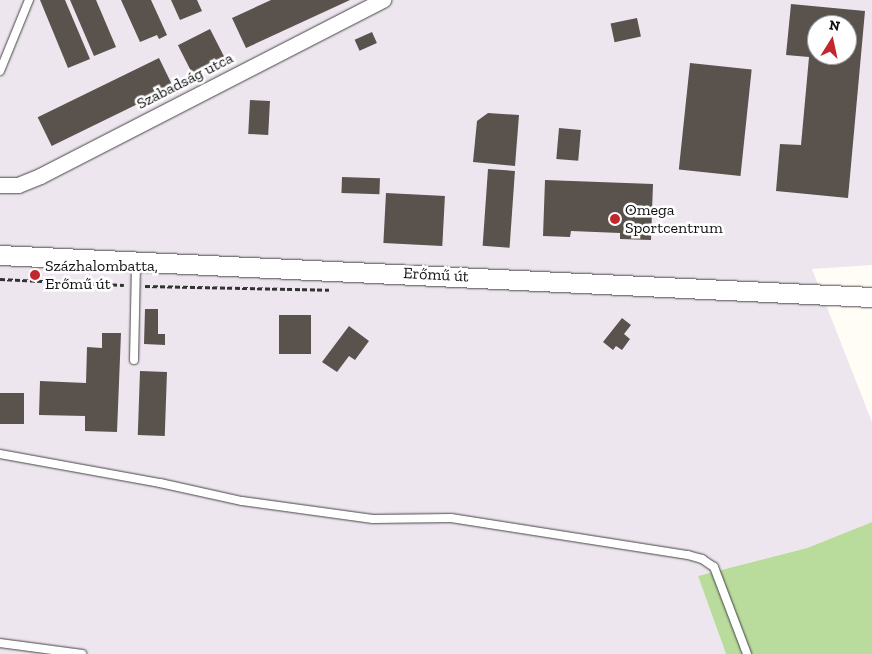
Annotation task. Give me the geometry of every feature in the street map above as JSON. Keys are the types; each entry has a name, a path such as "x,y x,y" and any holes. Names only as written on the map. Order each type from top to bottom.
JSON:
{"street":[{"name":"Szabadság utca","path":"0,185 18,184 40,176 383,0"},
{"name":"Erőmű út","path":"0,255 872,297"}],"lane":[{"path":"0,71 29,0"},
{"path":"134,360 136,261"},
{"path":"0,454 251,503 372,519 451,518 688,555 714,567 747,654"},
{"path":"0,643 82,654"}],"shaded area":[{"path":"0,0 872,0 872,265 812,269 872,422 872,522 807,548 698,576 726,654 0,654"}],"green space":[{"path":"872,522 872,654 726,654 698,576 807,548"}],"building":[{"path":"40,0 65,0 90,59 68,68"},
{"path":"70,0 96,0 116,47 94,56"},
{"path":"121,0 151,0 167,35 159,39 157,35 140,42"},
{"path":"171,0 197,0 202,11 180,20"},
{"path":"271,0 350,0 246,48 232,18"},
{"path":"791,4 865,11 848,198 776,191 780,144 801,145 808,65 857,65 857,15 807,15 807,57 786,55"},
{"path":"637,18 641,37 615,42 611,24"},
{"path":"210,29 224,57 192,73 178,45"},
{"path":"372,32 377,43 360,51 355,40"},
{"path":"159,58 173,87 52,146 38,117"},
{"path":"690,63 752,69 740,176 679,169"},
{"path":"250,100 270,101 268,135 248,134"},
{"path":"488,113 519,115 515,166 473,162 477,121"},
{"path":"559,128 581,130 578,161 556,159"},
{"path":"488,169 515,171 510,248 483,246"},
{"path":"342,177 380,178 379,194 341,193"},
{"path":"545,180 653,184 651,240 620,239 620,233 571,231 570,237 543,236"},
{"path":"386,193 445,196 442,246 383,243"},
{"path":"145,309 158,309 158,334 165,334 165,345 144,344"},
{"path":"279,315 311,315 311,354 279,354"},
{"path":"622,318 631,325 624,334 630,339 622,350 616,346 613,350 603,342"},
{"path":"349,326 369,341 355,360 349,356 337,372 322,362"},
{"path":"102,333 121,333 117,432 85,431 85,416 39,415 40,381 86,383 87,347 102,348"},
{"path":"140,371 167,372 165,436 138,435"},
{"path":"0,393 24,393 24,424 0,424"}],"place":[{"name":"Omega Sportcentrum","path":"615,219"},
{"name":"Százhalombatta, Erőmű út","path":"35,275"}]}
